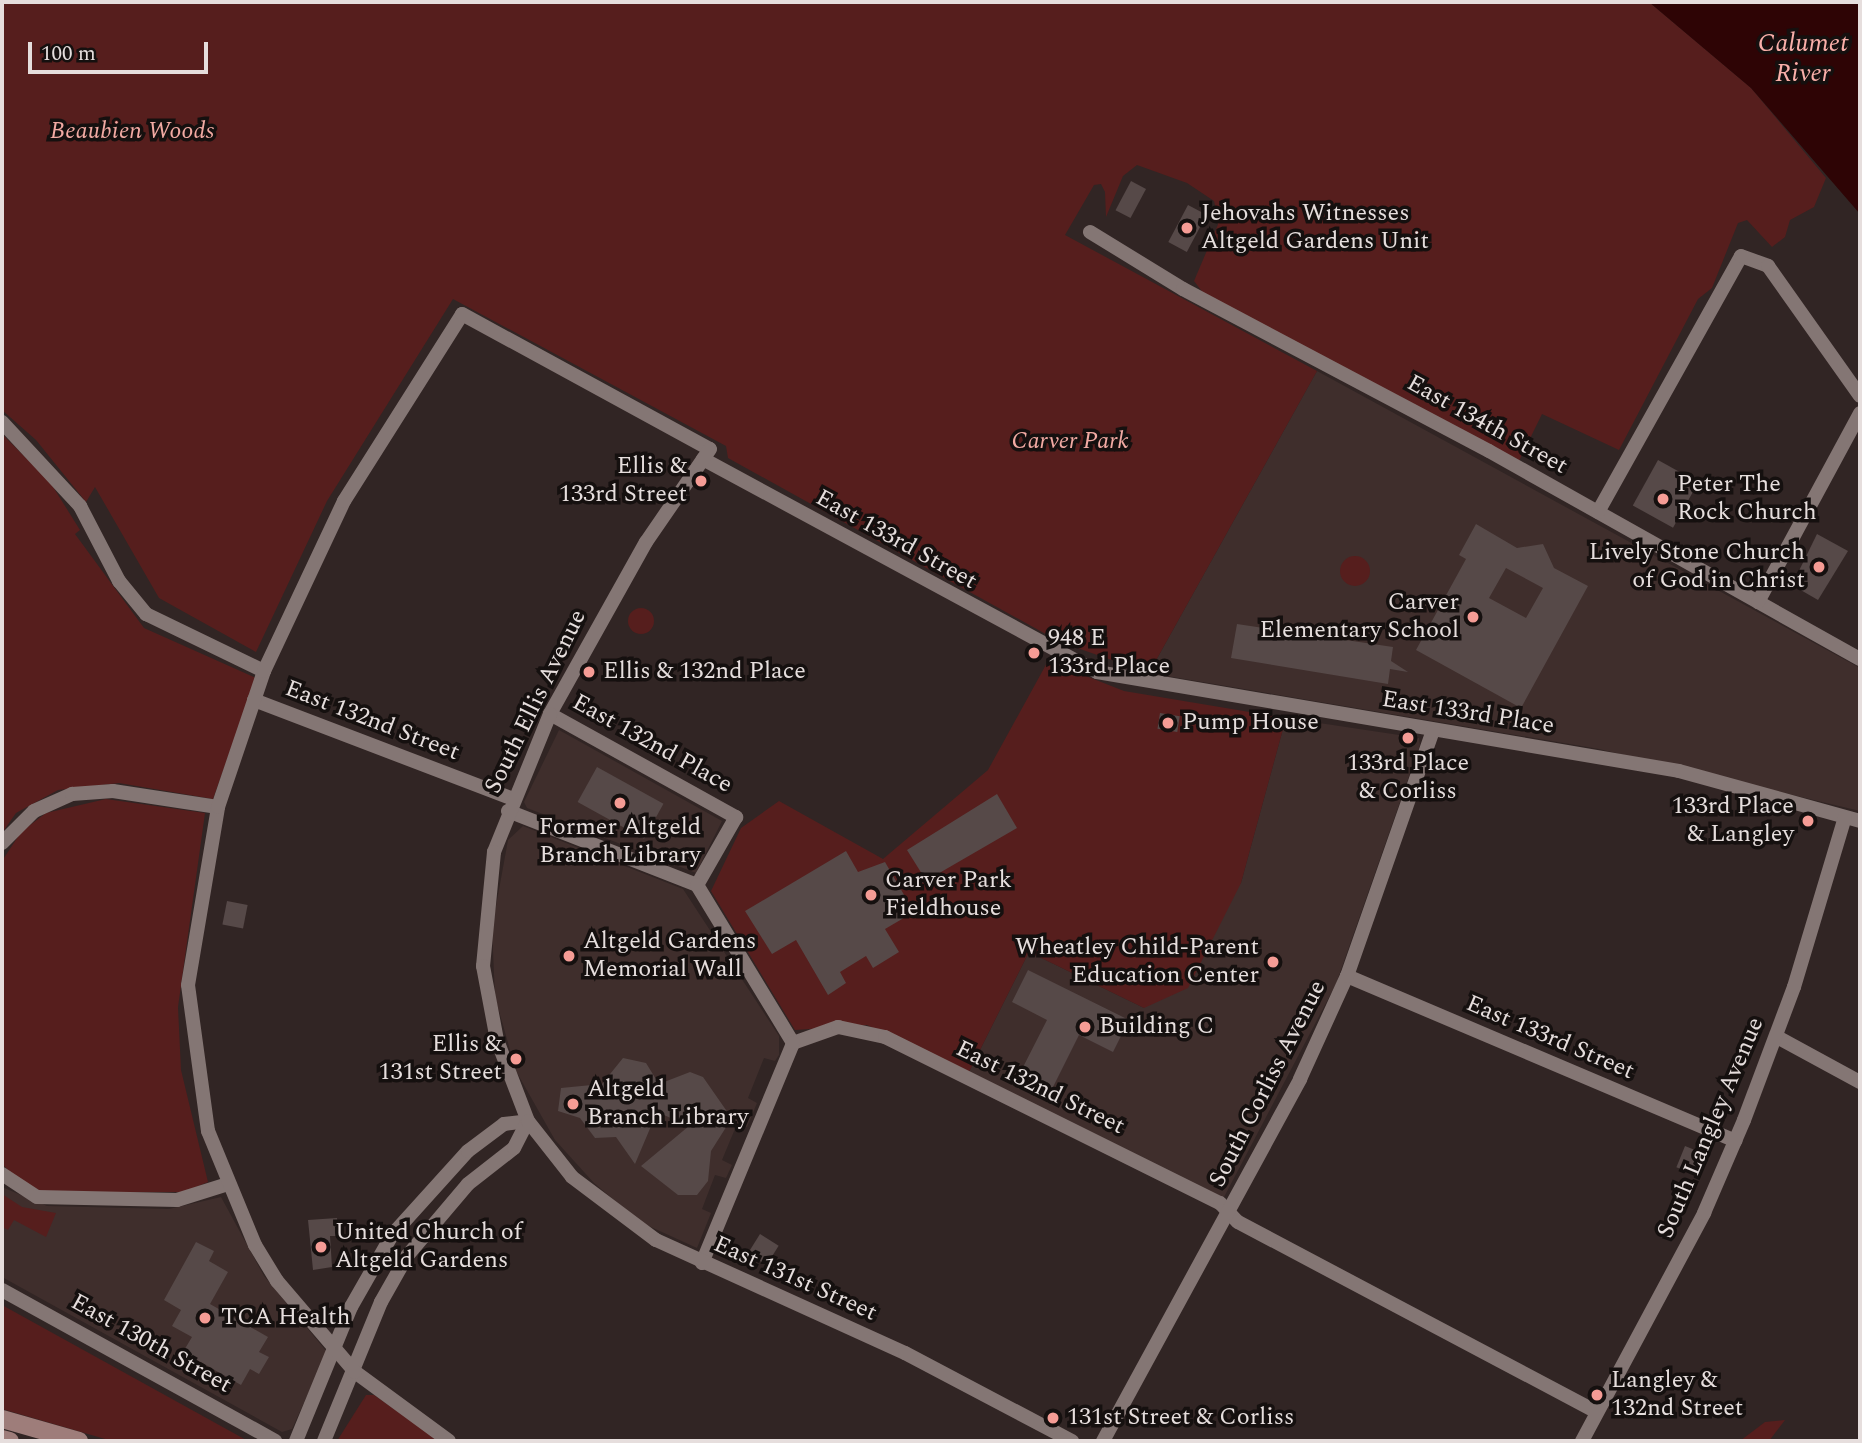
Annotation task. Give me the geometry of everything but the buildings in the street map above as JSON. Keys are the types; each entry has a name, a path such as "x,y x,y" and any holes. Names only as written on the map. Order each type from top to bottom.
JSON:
{"main road":[{"path":"2,1419 79,1441"},
{"path":"2,1439 9,1441"}],"street":[{"name":"East 134th Street","path":"1090,232 1183,289 1598,512 1860,659"},
{"path":"1598,512 1734,262 1748,254 1768,266 1860,396"},
{"name":"East 133rd Street","path":"264,671 344,501 462,314 1068,660"},
{"path":"1758,603 1860,413"},
{"name":"East 132nd Street","path":"2,422 65,485 146,614 264,671"},
{"name":"South Ellis Avenue","path":"528,1121 497,1040 483,966 486,888 511,805 550,714 646,542 706,454"},
{"name":"East 133rd Place","path":"1068,660 1133,682 1679,771 1860,821"},
{"path":"264,671 218,807 188,985 201,1100 225,1185 277,1281 355,1372 449,1441"},
{"name":"East 132nd Street","path":"254,700 511,805 697,885"},
{"name":"East 132nd Place","path":"550,714 736,817 697,885"},
{"name":"South Corliss Avenue","path":"1103,1441 1229,1211 1347,976 1433,730"},
{"path":"2,843 19,822 53,800 91,791 218,807"},
{"name":"South Langley Avenue","path":"1582,1441 1735,1142 1777,1037 1845,817"},
{"path":"697,885 793,1043 702,1263"},
{"name":"East 133rd Street","path":"1347,976 1735,1142"},
{"name":"East 132nd Street","path":"793,1043 838,1027 885,1037 1229,1211 1238,1222 1597,1412"},
{"path":"1777,1037 1860,1082"},
{"path":"296,1441 377,1261 421,1199 486,1136 504,1124 528,1121"},
{"path":"324,1441 355,1372 381,1302 415,1245 468,1184 514,1148 528,1121"},
{"name":"East 131st Street","path":"528,1121 546,1149 603,1205 702,1263 894,1348 1072,1441"},
{"path":"2,1174 37,1197 177,1200 225,1185"},
{"name":"East 130th Street","path":"2,1290 275,1441"}],"shaded area":[{"name":"Carver Elementary School","path":"1317,371 1860,668 1860,811 1599,749 1149,673"},
{"name":"Wheatley Child-Parent Education Center","path":"1286,718 1419,738 1420,745 1336,984 1223,1199 968,1074 1029,952 1144,1008 1241,883"},
{"path":"559,730 722,821 696,873 527,808 524,802"},
{"path":"523,826 683,889 779,1036 779,1055 775,1061 764,1058 748,1098 757,1103 747,1127 737,1124 722,1160 732,1165 726,1178 715,1175 702,1209 711,1213 697,1248 640,1222 594,1183 555,1140 516,1071 495,997 492,928 508,840"},
{"path":"2,1187 47,1206 169,1209 221,1197 264,1276 327,1352 292,1429 282,1432 2,1277"}],"green space":[{"path":"2,2 1649,2 1751,88 1826,178 1814,207 1790,220 1785,237 1772,247 1747,220 1738,223 1712,288 1698,299 1619,450 1542,414 1519,461 1204,294 1194,281 1219,222 1214,201 1187,183 1137,165 1123,176 1106,217 1105,192 1101,184 1094,185 1065,235 1317,371 1149,673 1060,642 728,458 726,446 453,299 327,501 256,652 159,598 95,487 86,502 36,440 2,410"},
{"path":"2,434 50,482 80,530 75,534 144,628 256,678 213,799 119,783 58,790 16,813 2,833"},
{"path":"1355,556 1366,560 1370,571 1366,582 1355,586 1344,582 1340,571 1344,560"},
{"path":"641,608 650,612 654,621 650,630 641,634 632,630 628,621 632,612"},
{"path":"1048,661 1124,691 1286,718 1241,883 1188,988 1144,1008 1029,952 968,1074 867,1025 795,1030 711,891 741,828 779,801 883,859 988,770"},
{"path":"106,799 205,813 178,1007 181,1070 208,1182 184,1192 43,1192 19,1181 2,1164 2,861 21,832 46,813"},
{"path":"2,1194 22,1207 56,1213 46,1237 14,1220 8,1230 2,1227"},
{"path":"2,1305 248,1441 112,1441 2,1409"},
{"path":"366,1395 374,1395 440,1441 337,1441"},
{"path":"1785,1420 1769,1441 1740,1441 1765,1422"}],"water":[{"name":"Calumet River","path":"1649,2 1860,2 1860,214 1751,88"}],"place":[{"name":"Jehovahs Witnesses Altgeld Gardens Unit","path":"1187,228"},
{"name":"Ellis & 133rd Street","path":"701,481"},
{"name":"Peter The Rock Church","path":"1663,499"},
{"name":"Lively Stone Church of God in Christ","path":"1819,567"},
{"name":"Carver Elementary School","path":"1473,617"},
{"name":"948 E 133rd Place","path":"1034,653"},
{"name":"Ellis & 132nd Place","path":"589,672"},
{"name":"Pump House","path":"1168,723"},
{"name":"133rd Place & Corliss","path":"1408,738"},
{"name":"Former Altgeld Branch Library","path":"620,803"},
{"name":"133rd Place & Langley","path":"1808,821"},
{"name":"Carver Park Fieldhouse","path":"871,895"},
{"name":"Altgeld Gardens Memorial Wall","path":"569,956"},
{"name":"Wheatley Child-Parent Education Center","path":"1273,962"},
{"name":"Building C","path":"1085,1027"},
{"name":"Ellis & 131st Street","path":"516,1059"},
{"name":"Altgeld Branch Library","path":"573,1104"},
{"name":"United Church of Altgeld Gardens","path":"321,1247"},
{"name":"TCA Health","path":"205,1318"},
{"name":"Langley & 132nd Street","path":"1597,1395"},
{"name":"131st Street & Corliss","path":"1053,1418"}],"park label":[{"name":"Beaubien Woods","path":"132,132"},
{"name":"Carver Park","path":"1070,442"}]}
